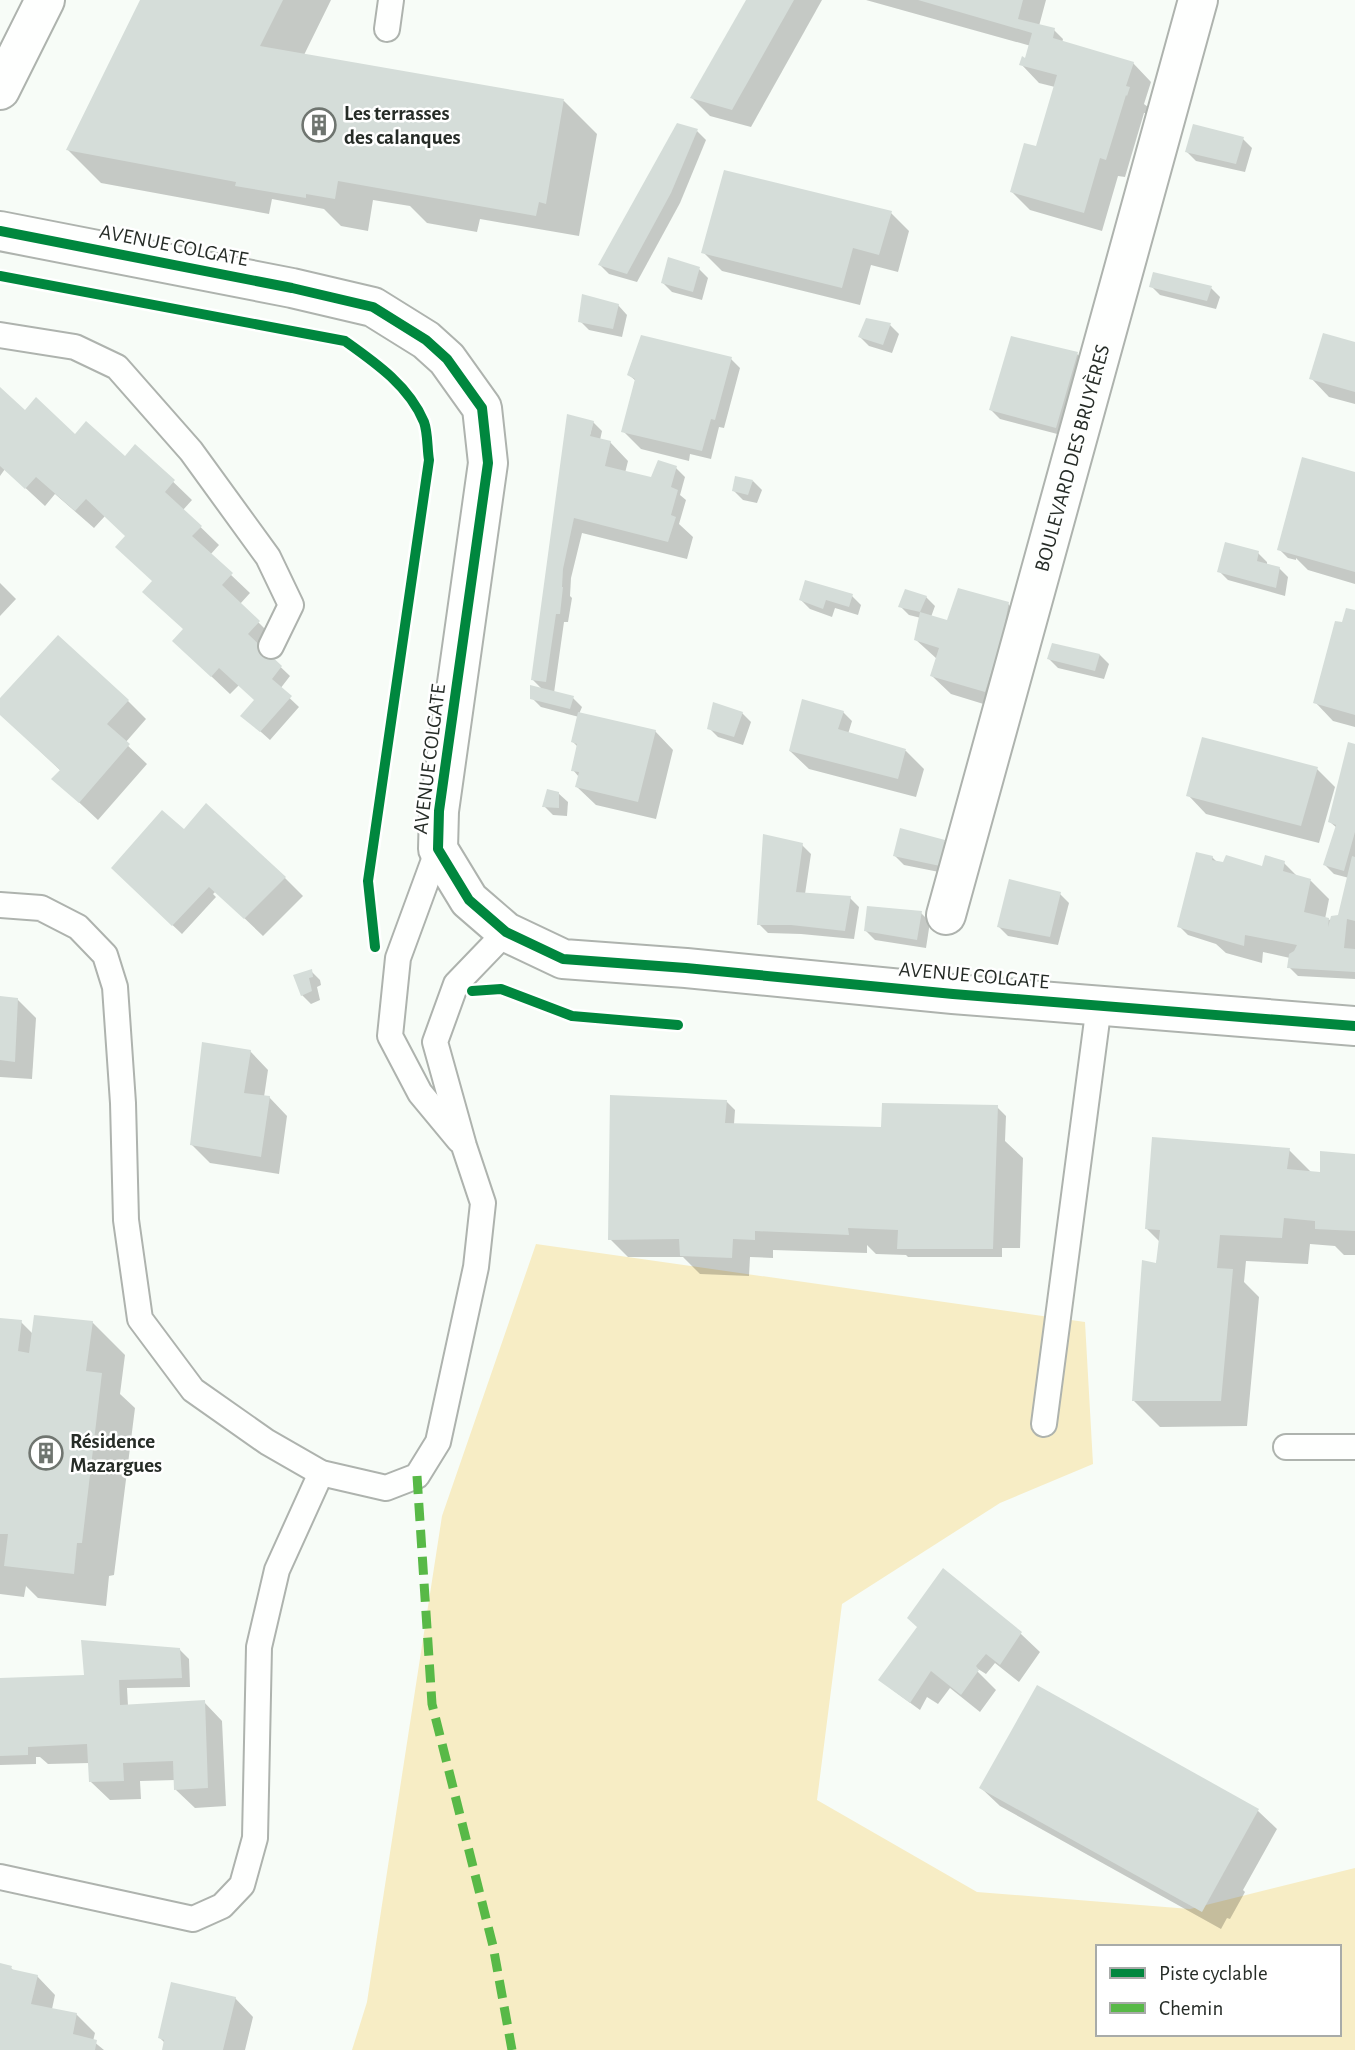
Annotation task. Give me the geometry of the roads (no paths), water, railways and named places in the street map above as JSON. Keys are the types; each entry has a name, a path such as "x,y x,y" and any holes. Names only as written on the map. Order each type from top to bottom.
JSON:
{"street":[{"path":"0,90 45,0"},
{"name":"BOULEVARD DES BRUYÈRES","path":"946,915 1198,0"},
{"name":"AVENUE COLGATE","path":"0,231 292,288 373,307 426,340 447,359 482,408 488,463 439,811 438,849 468,900 506,932 563,958 953,994 1355,1026"}],"lane":[{"path":"387,29 391,0"},
{"path":"0,335 75,348 117,366 183,442 268,557 291,605 271,646"},
{"path":"438,849 398,958 390,1036 420,1093 464,1146"},
{"path":"0,905 41,908 78,927 105,955 115,987 123,1103 126,1220 140,1319 192,1391 267,1442 321,1473 386,1488 417,1476 438,1443 475,1267 483,1203 435,1042 456,984 506,932"},
{"path":"1045,1424 1099,1005"},
{"path":"1286,1447 1355,1447"},
{"path":"0,1877 193,1919 222,1906 242,1885 255,1838 259,1647 278,1570 321,1473"}],"place":[{"name":"Les terrasses des calanques","path":"319,125"},
{"name":"Résidence Mazargues","path":"46,1453"}]}
